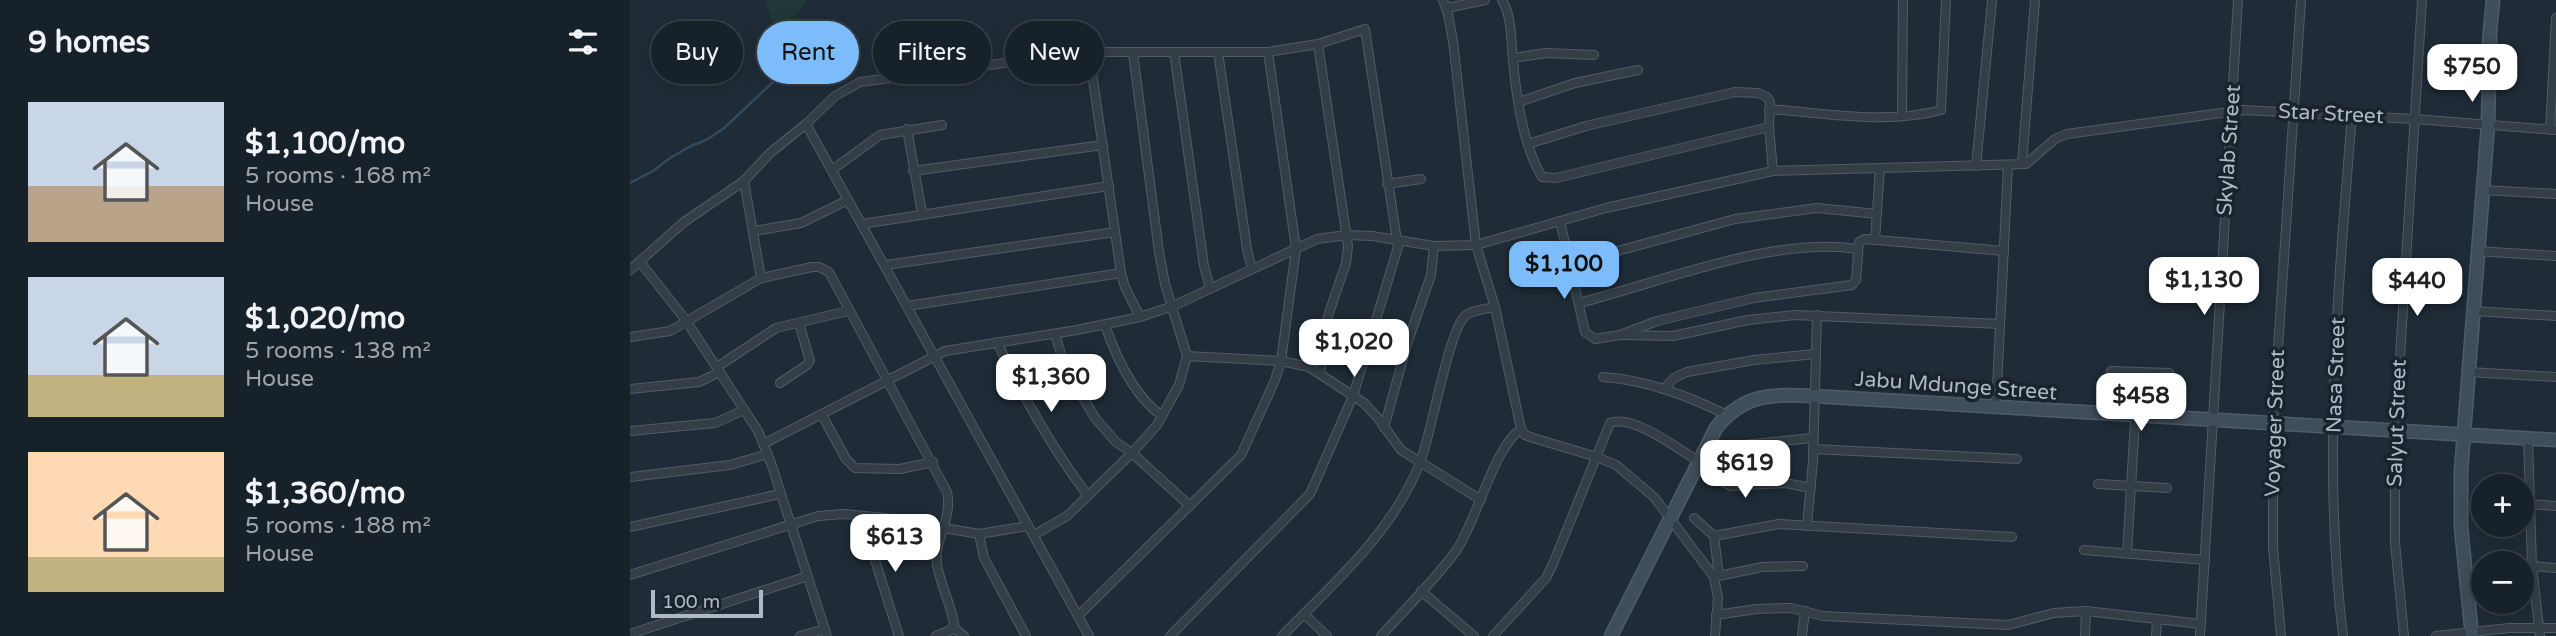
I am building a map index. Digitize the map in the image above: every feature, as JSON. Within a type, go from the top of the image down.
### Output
[{"type":"street","points":[[1485,0],[1445,4],[1453,41],[1476,245],[1495,307],[1521,429],[1525,435],[1532,438],[1616,465],[1654,497],[1717,576]]},
{"type":"street","points":[[1502,0],[1511,35],[1519,102],[1528,144],[1540,174],[1549,179],[1769,127]]},
{"type":"street","points":[[1902,116],[1903,0]]},
{"type":"street","points":[[1769,109],[1866,116],[1902,116],[1941,110],[1947,0]]},
{"type":"street","points":[[1976,166],[1992,0]]},
{"type":"street","points":[[763,444],[954,348],[1055,334],[1140,317],[1173,306],[1317,239],[1347,235],[1397,238],[1434,246],[1476,245],[1684,189],[1773,172],[2022,164],[2035,0]]},
{"type":"street","name":"Skylab Street","points":[[2200,636],[2238,0]]},
{"type":"street","name":"Voyager Street","points":[[2281,636],[2273,547],[2273,424],[2301,0]]},
{"type":"street","name":"Salyut Street","points":[[2404,636],[2395,542],[2395,431],[2422,0]]},
{"type":"street","points":[[2471,634],[2461,527],[2464,435],[2493,0]]},
{"type":"street","points":[[2553,130],[2556,18]]},
{"type":"street","points":[[1104,52],[1268,52],[1318,44],[1365,29],[1397,238],[1396,254],[1353,396],[1310,494],[1170,636]]},
{"type":"street","points":[[1318,44],[1347,235],[1346,263],[1328,316],[1320,373]]},
{"type":"street","points":[[1174,52],[1204,266],[1210,288]]},
{"type":"street","points":[[1218,52],[1252,269]]},
{"type":"street","points":[[1078,616],[1241,455],[1275,380],[1296,249],[1268,52]]},
{"type":"street","points":[[1034,535],[1067,516],[1132,453],[1162,416],[1179,385],[1187,356],[1165,284],[1159,253],[1133,53]]},
{"type":"street","points":[[1513,58],[1546,53],[1594,55]]},
{"type":"street","points":[[630,270],[684,222],[744,181],[835,96],[860,82],[1005,63]]},
{"type":"street","points":[[1519,102],[1574,83],[1638,70]]},
{"type":"street","points":[[1093,84],[1121,273],[1140,317]]},
{"type":"street","points":[[1528,144],[1586,126],[1735,92],[1752,92],[1764,95],[1769,100],[1773,172]]},
{"type":"street","name":"Star Street","points":[[2022,164],[2032,161],[2050,142],[2067,134],[2231,111],[2293,111],[2553,130]]},
{"type":"street","name":"Nasa Street","points":[[2343,636],[2334,525],[2333,428],[2352,115]]},
{"type":"street","points":[[806,124],[1089,636]]},
{"type":"street","points":[[832,170],[880,135],[942,125]]},
{"type":"street","points":[[2477,255],[2483,190],[2484,125]]},
{"type":"street","points":[[907,129],[922,213]]},
{"type":"street","points":[[914,171],[1103,145]]},
{"type":"street","points":[[1996,407],[2008,165]]},
{"type":"street","points":[[1875,240],[1880,168]]},
{"type":"street","points":[[1387,184],[1421,179]]},
{"type":"street","points":[[744,181],[761,278]]},
{"type":"street","points":[[862,223],[1109,186]]},
{"type":"street","points":[[2483,190],[2556,194]]},
{"type":"street","points":[[754,231],[801,223],[848,200]]},
{"type":"street","points":[[1570,264],[1735,219],[1817,208],[1877,214]]},
{"type":"street","points":[[1560,221],[1588,335],[1595,339],[1620,335],[1674,336],[1748,320],[1817,316],[2000,324]]},
{"type":"street","points":[[886,265],[1115,232]]},
{"type":"street","points":[[1620,335],[1657,321],[1734,303],[1852,285],[1856,280],[1857,249],[1860,241],[2004,251]]},
{"type":"street","points":[[1384,428],[1407,344],[1431,275],[1434,246]]},
{"type":"street","points":[[1579,303],[1747,258],[1824,246],[1857,249]]},
{"type":"street","points":[[2477,255],[2556,256]]},
{"type":"street","points":[[640,262],[687,322],[744,410],[768,454],[826,633],[800,636]]},
{"type":"street","points":[[630,337],[660,334],[687,322],[761,278],[812,267],[825,269],[833,278],[848,311],[944,484],[949,500],[937,564],[954,628],[964,636]]},
{"type":"street","points":[[907,306],[1121,273]]},
{"type":"street","points":[[1282,636],[1387,522],[1421,461],[1444,372],[1461,320],[1469,313],[1495,307]]},
{"type":"street","points":[[630,389],[699,382],[776,328],[848,311]]},
{"type":"street","points":[[2474,311],[2556,316]]},
{"type":"street","points":[[1807,526],[1813,449],[1817,316]]},
{"type":"street","points":[[779,383],[810,361],[799,323]]},
{"type":"street","points":[[1105,325],[1114,349],[1143,397],[1152,409],[1162,416]]},
{"type":"street","points":[[1055,334],[1065,367],[1095,418],[1116,442],[1132,453],[1190,506]]},
{"type":"street","points":[[997,342],[1029,407],[1088,496]]},
{"type":"street","points":[[1664,389],[1674,378],[1687,372],[1754,360],[1815,354]]},
{"type":"street","points":[[1187,356],[1280,360],[1297,363],[1320,373],[1364,403],[1401,450],[1481,500]]},
{"type":"street","points":[[2111,371],[2169,373]]},
{"type":"street","points":[[2127,553],[2138,372]]},
{"type":"street","points":[[2469,372],[2556,377]]},
{"type":"street","points":[[1603,377],[1636,380],[1727,415]]},
{"type":"street","name":"Jabu Mdunge Street","points":[[1611,636],[1716,428],[1727,415],[1747,402],[1765,396],[1813,396],[2556,440]]},
{"type":"street","points":[[630,431],[715,423],[744,410]]},
{"type":"street","points":[[822,415],[846,459],[855,468],[900,469],[933,462]]},
{"type":"street","points":[[1493,636],[1546,578],[1562,546],[1607,427],[1614,421],[1657,436],[1731,486],[1785,483],[1811,488]]},
{"type":"street","points":[[1381,636],[1456,551],[1508,440],[1521,429]]},
{"type":"street","points":[[1704,449],[1812,438]]},
{"type":"street","points":[[2528,438],[2529,474]]},
{"type":"street","points":[[1813,449],[2017,459]]},
{"type":"street","points":[[630,477],[730,465],[768,454]]},
{"type":"street","points":[[2098,484],[2167,488]]},
{"type":"street","points":[[630,527],[780,494]]},
{"type":"street","points":[[2534,504],[2556,506]]},
{"type":"street","points":[[630,575],[831,514],[865,516],[979,534],[1028,526]]},
{"type":"street","points":[[865,516],[868,538],[900,636]]},
{"type":"street","points":[[1694,518],[1714,536],[1718,593],[1715,636]]},
{"type":"street","points":[[1714,536],[1779,524],[2012,537]]},
{"type":"street","points":[[979,534],[984,558],[1026,636]]},
{"type":"street","points":[[2084,550],[2205,560]]},
{"type":"street","points":[[1717,576],[1762,566],[1803,566]]},
{"type":"street","points":[[2534,566],[2556,568]]},
{"type":"street","points":[[630,634],[808,576]]},
{"type":"street","points":[[2534,585],[2539,631]]},
{"type":"street","points":[[1422,591],[1474,636]]},
{"type":"street","points":[[1716,615],[1765,608],[1790,608],[1823,616],[2008,625],[2054,612],[2087,611],[2201,624]]},
{"type":"street","points":[[1802,636],[1805,611]]},
{"type":"street","points":[[2085,636],[2087,611]]},
{"type":"street","points":[[1304,614],[1326,636]]},
{"type":"street","points":[[2156,636],[2157,619]]},
{"type":"street","points":[[936,636],[954,628]]},
{"type":"street","points":[[2436,636],[2556,628]]},
{"type":"green space","points":[[765,0],[807,0],[791,21],[771,21]]},
{"type":"waterway","points":[[630,183],[723,129],[771,84]]}]
